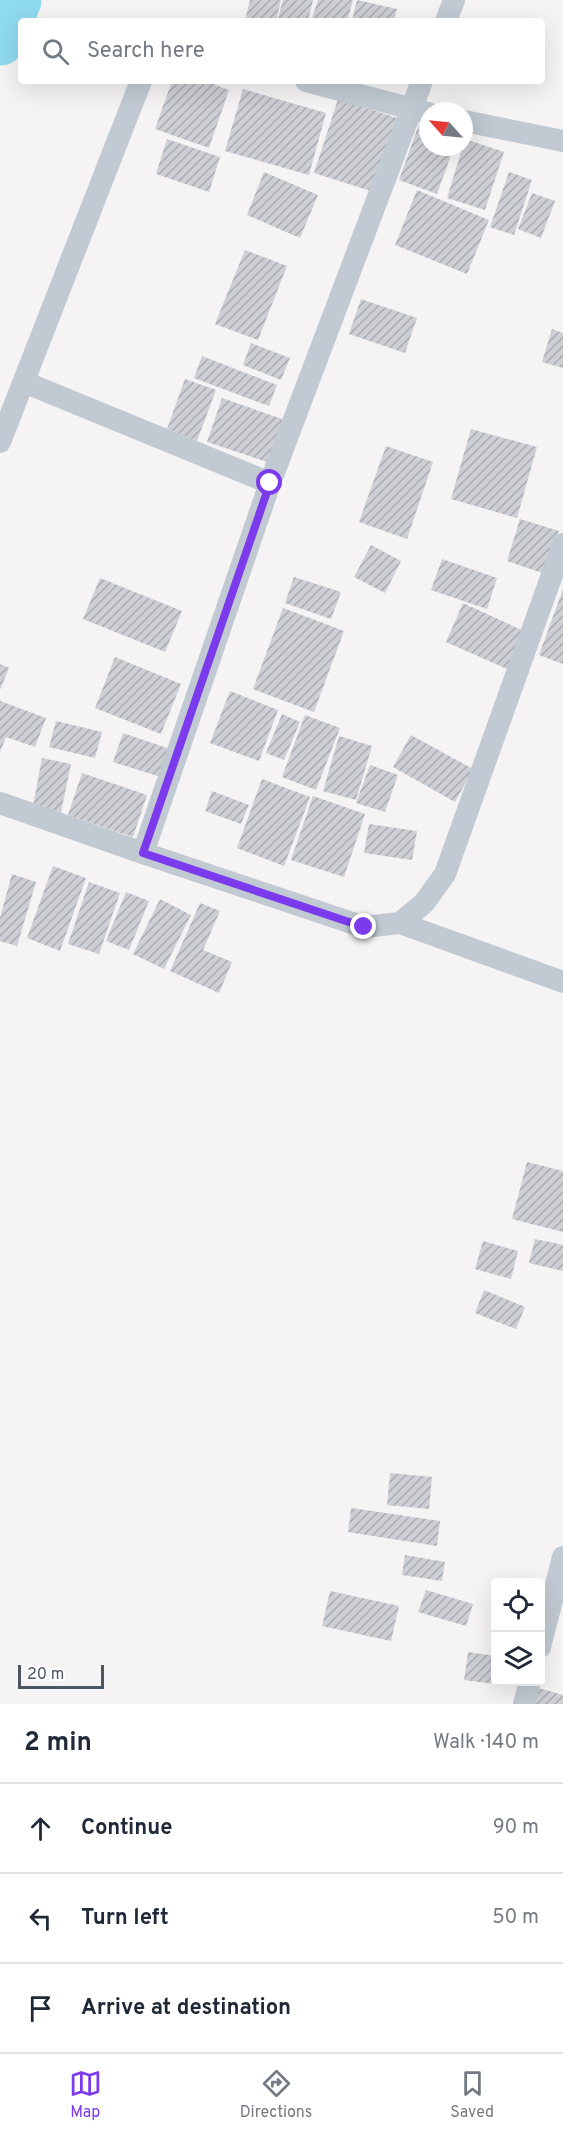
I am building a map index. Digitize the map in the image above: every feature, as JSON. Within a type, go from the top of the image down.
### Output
[{"type":"street","points":[[447,18],[454,0]]},
{"type":"street","points":[[0,442],[139,84]]},
{"type":"street","points":[[317,84],[419,112]]},
{"type":"street","points":[[421,102],[422,84]]},
{"type":"street","points":[[143,853],[270,483],[419,114]]},
{"type":"street","points":[[473,123],[563,141]]},
{"type":"street","points":[[24,382],[270,483]]},
{"type":"street","points":[[400,923],[424,903],[445,874],[563,544]]},
{"type":"street","points":[[0,803],[364,927],[400,923],[563,982]]},
{"type":"street","points":[[544,1632],[563,1557]]},
{"type":"street","points":[[524,1704],[529,1686]]},
{"type":"building","points":[[250,0],[281,0],[277,18],[246,18]]},
{"type":"building","points":[[283,0],[313,0],[309,18],[278,18]]},
{"type":"building","points":[[318,0],[353,0],[348,18],[312,18]]},
{"type":"building","points":[[357,0],[397,9],[395,18],[353,18]]},
{"type":"building","points":[[171,84],[213,84],[229,90],[209,148],[155,129]]},
{"type":"building","points":[[243,89],[326,113],[309,175],[225,151]]},
{"type":"building","points":[[338,99],[397,118],[374,192],[314,173]]},
{"type":"building","points":[[419,124],[419,156],[451,156],[437,194],[399,180]]},
{"type":"building","points":[[167,139],[220,157],[209,192],[156,174]]},
{"type":"building","points":[[473,142],[504,152],[485,210],[447,198],[460,156],[473,156]]},
{"type":"building","points":[[264,172],[318,195],[300,238],[247,215]]},
{"type":"building","points":[[509,172],[532,180],[514,235],[490,227]]},
{"type":"building","points":[[417,190],[489,220],[467,274],[395,245]]},
{"type":"building","points":[[532,193],[555,201],[541,238],[518,229]]},
{"type":"building","points":[[245,250],[287,266],[258,340],[215,324]]},
{"type":"building","points":[[361,299],[417,318],[405,353],[349,334]]},
{"type":"building","points":[[552,329],[563,333],[563,368],[542,362]]},
{"type":"building","points":[[251,343],[290,358],[281,380],[243,365]]},
{"type":"building","points":[[202,356],[277,385],[269,406],[194,378]]},
{"type":"building","points":[[185,379],[216,390],[197,441],[167,429]]},
{"type":"building","points":[[222,398],[285,420],[270,463],[207,442]]},
{"type":"building","points":[[471,429],[537,447],[517,518],[451,499]]},
{"type":"building","points":[[386,446],[433,462],[407,539],[359,522]]},
{"type":"building","points":[[520,519],[559,531],[545,574],[507,561]]},
{"type":"building","points":[[371,545],[401,561],[385,593],[354,577]]},
{"type":"building","points":[[442,559],[497,578],[487,609],[431,590]]},
{"type":"building","points":[[294,577],[341,592],[331,619],[285,603]]},
{"type":"building","points":[[100,578],[182,611],[165,652],[83,619]]},
{"type":"building","points":[[563,589],[563,664],[539,655]]},
{"type":"building","points":[[463,603],[524,631],[507,669],[446,642]]},
{"type":"building","points":[[283,608],[344,631],[314,712],[253,689]]},
{"type":"building","points":[[115,657],[181,684],[161,734],[95,708]]},
{"type":"building","points":[[0,664],[9,668],[0,690]]},
{"type":"building","points":[[230,691],[278,710],[259,761],[210,743]]},
{"type":"building","points":[[0,701],[46,718],[35,747],[6,737],[0,752]]},
{"type":"building","points":[[282,714],[300,722],[284,760],[266,753]]},
{"type":"building","points":[[305,715],[340,728],[316,790],[282,777]]},
{"type":"building","points":[[56,721],[102,732],[95,758],[49,747]]},
{"type":"building","points":[[123,733],[173,750],[164,778],[113,762]]},
{"type":"building","points":[[411,735],[473,769],[455,802],[393,767]]},
{"type":"building","points":[[339,736],[372,746],[356,800],[323,791]]},
{"type":"building","points":[[42,758],[71,764],[61,812],[33,806]]},
{"type":"building","points":[[370,765],[398,775],[385,812],[356,803]]},
{"type":"building","points":[[82,773],[147,795],[133,837],[68,815]]},
{"type":"building","points":[[262,779],[310,797],[284,866],[237,848]]},
{"type":"building","points":[[212,791],[249,805],[241,824],[205,811]]},
{"type":"building","points":[[313,796],[365,814],[344,877],[291,860]]},
{"type":"building","points":[[369,824],[417,831],[412,860],[364,853]]},
{"type":"building","points":[[53,866],[86,878],[60,951],[27,938]]},
{"type":"building","points":[[12,874],[36,882],[17,946],[0,941],[0,918]]},
{"type":"building","points":[[89,882],[120,893],[99,954],[68,944]]},
{"type":"building","points":[[126,892],[149,901],[129,950],[106,941]]},
{"type":"building","points":[[160,899],[191,915],[164,969],[133,954]]},
{"type":"building","points":[[200,903],[220,911],[203,950],[232,962],[219,993],[170,971]]},
{"type":"building","points":[[527,1162],[563,1171],[563,1232],[512,1219]]},
{"type":"building","points":[[535,1239],[563,1245],[563,1271],[529,1263]]},
{"type":"building","points":[[483,1241],[518,1251],[511,1279],[475,1269]]},
{"type":"building","points":[[484,1290],[525,1307],[516,1329],[475,1313]]},
{"type":"building","points":[[390,1473],[432,1477],[429,1509],[387,1505]]},
{"type":"building","points":[[351,1508],[440,1521],[437,1546],[348,1532]]},
{"type":"building","points":[[405,1555],[445,1562],[442,1581],[402,1575]]},
{"type":"building","points":[[426,1590],[473,1604],[466,1626],[418,1612]]},
{"type":"building","points":[[330,1591],[399,1606],[391,1641],[322,1626]]},
{"type":"building","points":[[468,1652],[491,1655],[491,1683],[464,1680]]},
{"type":"building","points":[[535,1687],[563,1695],[563,1704],[530,1704]]},
{"type":"waterway","points":[[0,40],[16,0]]},
{"type":"route","points":[[270,483],[143,853],[364,927]]}]
